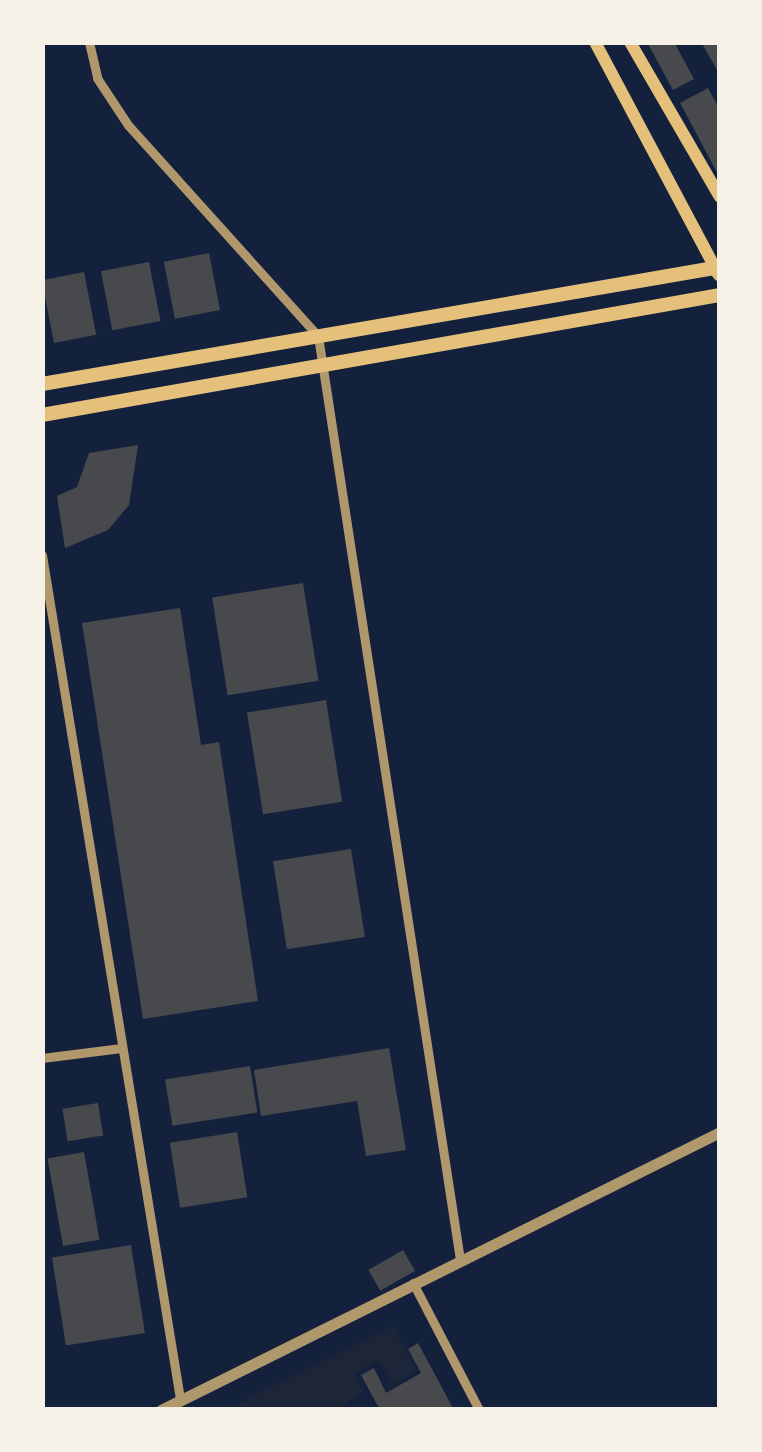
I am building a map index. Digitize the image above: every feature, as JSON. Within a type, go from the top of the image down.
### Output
[{"type":"main road","points":[[42,384],[718,270],[595,42]]},
{"type":"main road","points":[[630,42],[720,197]]},
{"type":"main road","points":[[42,415],[720,296]]},
{"type":"street","points":[[88,42],[97,78],[128,125],[318,336],[460,1260]]},
{"type":"street","points":[[42,555],[180,1399]]},
{"type":"street","points":[[42,1058],[121,1048]]},
{"type":"street","points":[[160,1410],[720,1132]]},
{"type":"street","points":[[413,1284],[479,1410]]},
{"type":"shaded area","points":[[393,1326],[416,1372],[392,1385],[378,1360],[355,1374],[363,1391],[338,1409],[226,1409]]},
{"type":"building","points":[[647,42],[674,42],[694,79],[673,90]]},
{"type":"building","points":[[701,42],[720,42],[720,75]]},
{"type":"building","points":[[708,88],[720,110],[720,178],[680,103]]},
{"type":"building","points":[[209,253],[220,310],[175,319],[164,262]]},
{"type":"building","points":[[149,262],[160,321],[112,330],[101,271]]},
{"type":"building","points":[[84,272],[96,335],[54,343],[42,280]]},
{"type":"building","points":[[138,445],[129,505],[108,530],[65,548],[57,496],[77,487],[89,453]]},
{"type":"building","points":[[303,583],[318,681],[228,695],[212,597]]},
{"type":"building","points":[[180,608],[201,745],[219,742],[258,1001],[143,1019],[82,623]]},
{"type":"building","points":[[326,700],[342,802],[263,814],[247,713]]},
{"type":"building","points":[[351,849],[365,937],[287,949],[273,861]]},
{"type":"building","points":[[389,1048],[406,1150],[366,1156],[357,1101],[261,1116],[254,1070]]},
{"type":"building","points":[[250,1066],[257,1112],[172,1126],[165,1079]]},
{"type":"building","points":[[98,1103],[103,1136],[68,1141],[62,1109]]},
{"type":"building","points":[[237,1132],[247,1197],[180,1208],[170,1143]]},
{"type":"building","points":[[84,1152],[99,1240],[63,1246],[48,1158]]},
{"type":"building","points":[[131,1245],[145,1333],[66,1345],[52,1258]]},
{"type":"building","points":[[403,1250],[415,1271],[380,1291],[368,1270]]},
{"type":"building","points":[[418,1343],[454,1410],[380,1410],[361,1375],[374,1368],[386,1393],[421,1373],[408,1349]]}]
